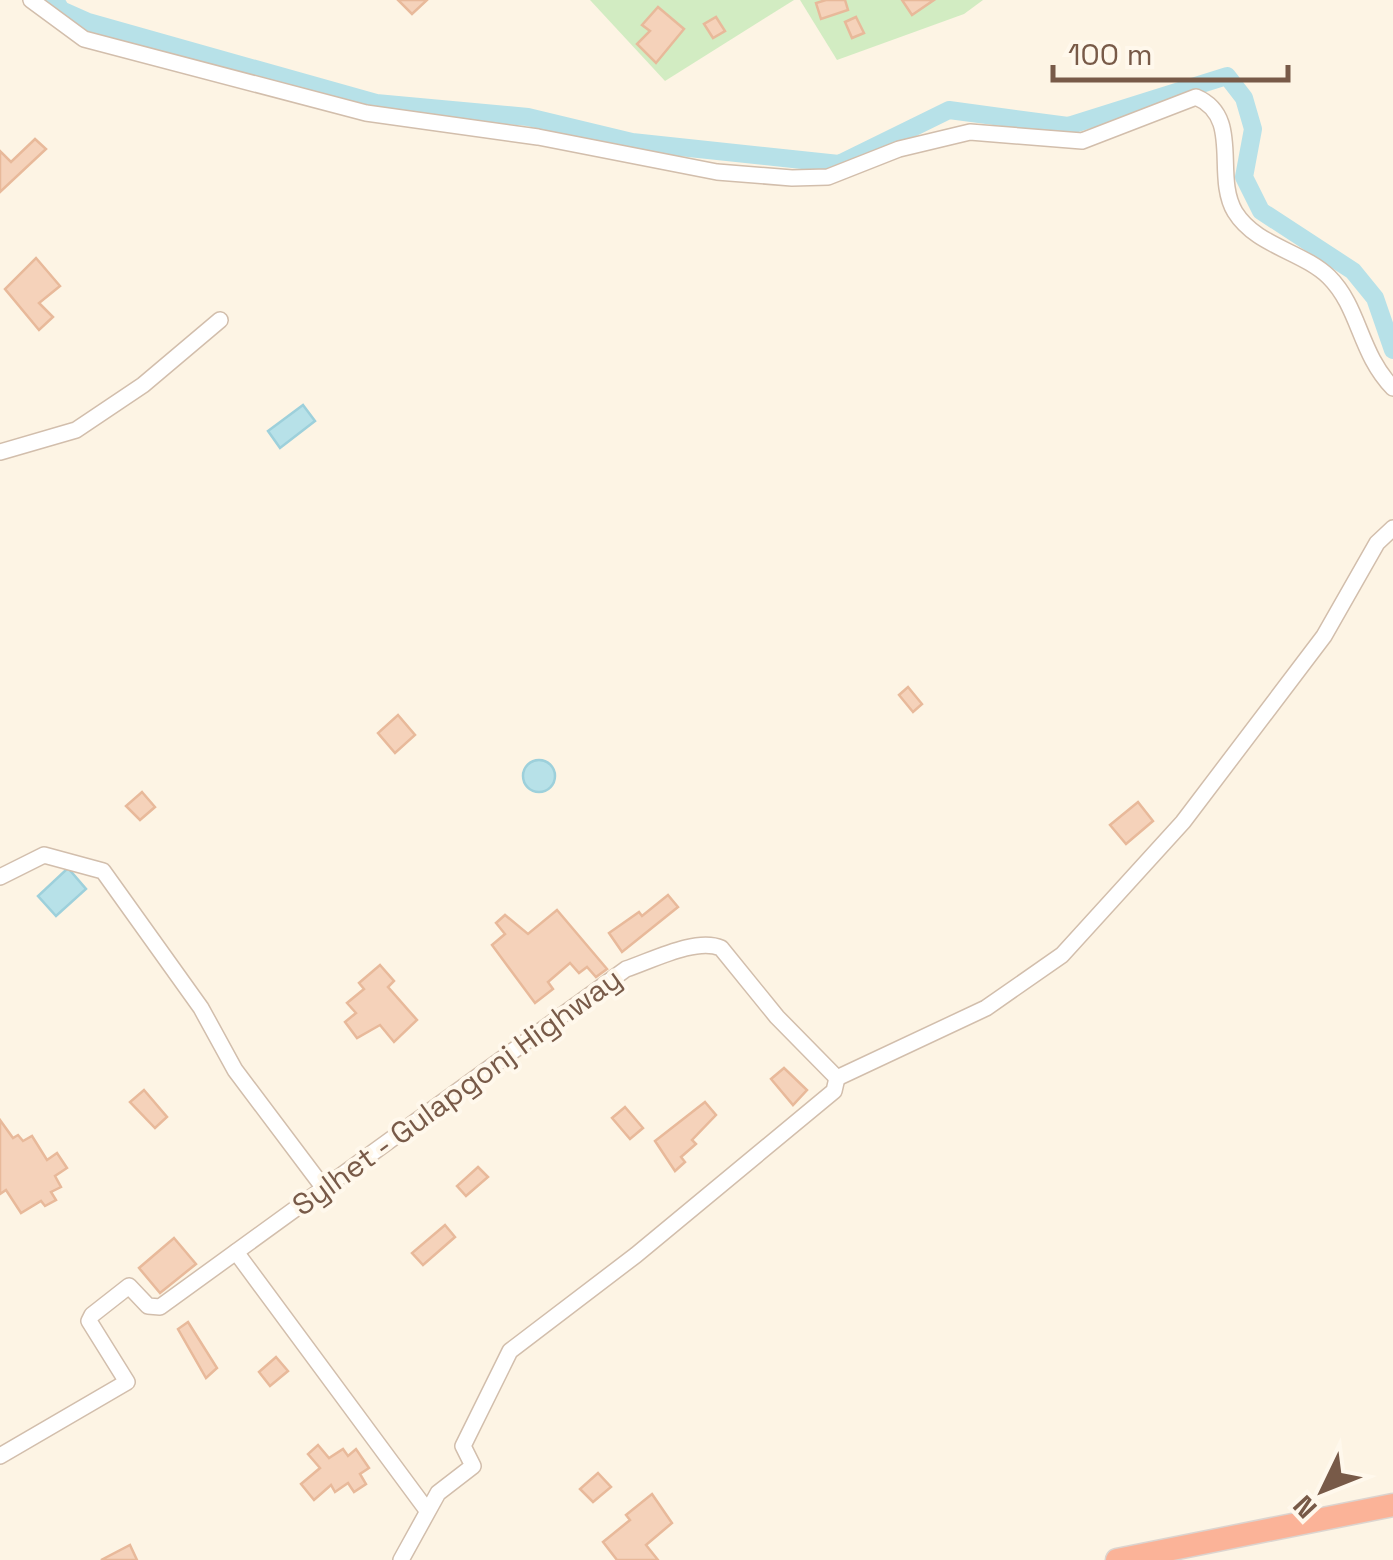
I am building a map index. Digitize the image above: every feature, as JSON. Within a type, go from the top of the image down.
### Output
[{"type":"highway","points":[[1117,1560],[1393,1506]]},
{"type":"street","points":[[32,0],[84,39],[366,113],[538,138],[717,172],[828,177],[900,149],[970,132],[1082,141],[1196,97],[1210,103],[1222,124],[1225,185],[1236,214],[1264,240],[1326,274],[1345,295],[1373,367],[1393,388]]},
{"type":"street","points":[[0,452],[76,430],[143,385],[220,320]]},
{"type":"street","points":[[401,1560],[438,1492],[472,1466],[463,1446],[510,1351],[636,1254],[834,1091],[837,1078],[986,1008],[1062,955],[1183,822],[1324,636],[1377,543],[1393,528]]},
{"type":"street","points":[[0,877],[44,855],[103,872],[200,1008],[235,1070],[323,1187]]},
{"type":"street","name":"Sylhet - Gulapgonj Highway","points":[[0,1456],[127,1382],[89,1321],[92,1315],[130,1286],[148,1306],[160,1307],[618,973],[714,944],[837,1078]]},
{"type":"street","points":[[236,1252],[344,1404],[426,1509]]},
{"type":"green space","points":[[590,0],[794,0],[665,81]]},
{"type":"green space","points":[[800,0],[983,0],[964,14],[837,60]]},
{"type":"water","points":[[303,405],[315,421],[280,448],[268,431]]},
{"type":"water","points":[[539,760],[550,765],[555,776],[550,787],[539,792],[528,787],[523,776],[528,765]]},
{"type":"water","points":[[68,868],[86,889],[56,916],[38,896]]},
{"type":"building","points":[[398,0],[427,0],[412,14]]},
{"type":"building","points":[[845,0],[848,10],[821,19],[816,3]]},
{"type":"building","points":[[902,0],[934,0],[912,15]]},
{"type":"building","points":[[658,7],[684,29],[656,63],[637,44],[650,31],[642,25]]},
{"type":"building","points":[[716,17],[725,31],[713,38],[704,24]]},
{"type":"building","points":[[856,17],[864,33],[852,38],[845,22]]},
{"type":"building","points":[[35,139],[46,149],[0,192],[0,151],[11,162]]},
{"type":"building","points":[[36,258],[60,286],[39,303],[53,317],[39,330],[5,289]]},
{"type":"building","points":[[908,687],[922,704],[913,712],[899,695]]},
{"type":"building","points":[[398,715],[415,735],[395,753],[378,733]]},
{"type":"building","points":[[142,792],[155,807],[140,820],[126,806]]},
{"type":"building","points":[[1138,802],[1153,821],[1126,844],[1110,825]]},
{"type":"building","points":[[668,895],[678,907],[622,952],[609,933],[639,912],[642,916]]},
{"type":"building","points":[[557,910],[607,969],[596,977],[587,967],[579,973],[570,963],[548,982],[553,989],[535,1003],[492,945],[505,934],[496,923],[505,915],[528,934]]},
{"type":"building","points":[[380,965],[394,981],[388,987],[417,1020],[394,1042],[380,1025],[357,1038],[345,1022],[356,1013],[347,1003],[364,989],[359,983]]},
{"type":"building","points":[[784,1068],[807,1090],[793,1105],[771,1079]]},
{"type":"building","points":[[144,1090],[167,1117],[155,1128],[130,1102]]},
{"type":"building","points":[[705,1102],[716,1115],[692,1140],[696,1144],[681,1157],[685,1162],[675,1171],[655,1141]]},
{"type":"building","points":[[625,1107],[643,1128],[630,1139],[612,1118]]},
{"type":"building","points":[[0,1120],[13,1138],[18,1135],[23,1141],[32,1136],[47,1160],[57,1153],[67,1168],[55,1176],[61,1187],[51,1192],[56,1200],[45,1206],[41,1201],[21,1213],[6,1190],[0,1194]]},
{"type":"building","points":[[478,1167],[488,1177],[466,1196],[457,1186]]},
{"type":"building","points":[[445,1225],[455,1237],[423,1265],[412,1253]]},
{"type":"building","points":[[174,1238],[196,1264],[160,1293],[139,1268]]},
{"type":"building","points":[[188,1322],[217,1368],[206,1378],[178,1329]]},
{"type":"building","points":[[276,1357],[288,1371],[270,1386],[259,1372]]},
{"type":"building","points":[[318,1445],[329,1458],[343,1449],[348,1456],[356,1449],[369,1468],[360,1474],[366,1484],[354,1492],[348,1483],[335,1492],[331,1485],[314,1500],[301,1484],[320,1468],[308,1454]]},
{"type":"building","points":[[598,1473],[611,1487],[593,1502],[580,1489]]},
{"type":"building","points":[[652,1494],[672,1523],[646,1545],[658,1560],[617,1560],[603,1542],[630,1520],[626,1515]]},
{"type":"building","points":[[130,1545],[137,1560],[101,1560]]},
{"type":"waterway","points":[[55,0],[61,10],[88,22],[376,103],[528,117],[632,142],[839,164],[949,110],[1068,126],[1227,76],[1244,98],[1253,129],[1244,177],[1261,211],[1353,271],[1375,298],[1393,350]]}]
